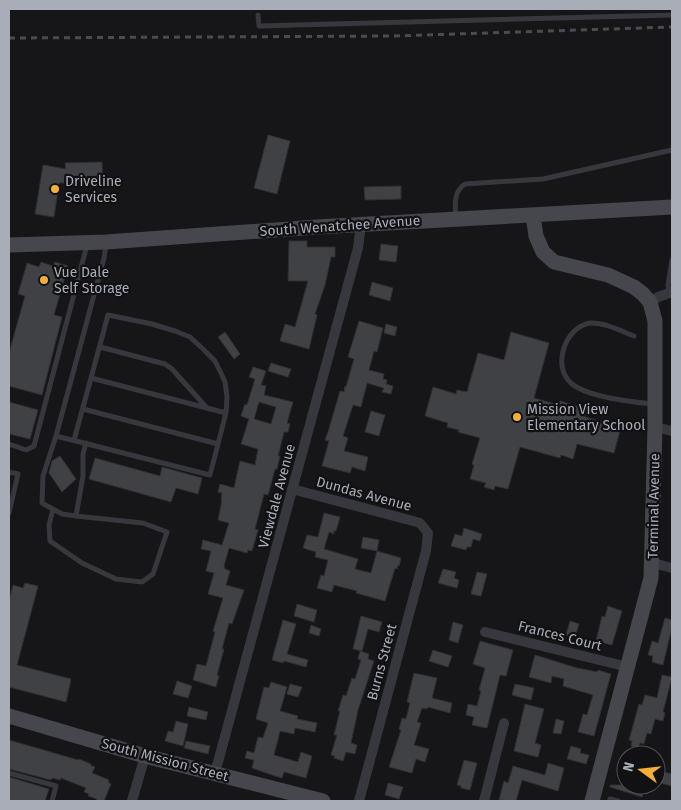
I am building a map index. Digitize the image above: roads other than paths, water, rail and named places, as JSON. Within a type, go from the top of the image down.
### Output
[{"type":"main road","name":"South Wenatchee Avenue","points":[[9,245],[106,242],[456,218],[533,216],[672,207]]},
{"type":"main road","points":[[533,216],[536,236],[543,252],[554,262],[621,280],[638,290],[650,302]]},
{"type":"main road","name":"Terminal Avenue","points":[[592,801],[628,668],[651,578],[653,563],[656,427],[655,321],[650,302]]},
{"type":"main road","name":"South Mission Street","points":[[9,716],[145,756],[323,801]]},
{"type":"street","name":"Viewdale Avenue","points":[[215,773],[358,248],[361,225]]},
{"type":"street","points":[[650,302],[671,293]]},
{"type":"street","points":[[656,427],[672,431]]},
{"type":"street","name":"Dundas Avenue","points":[[292,489],[420,523],[426,529]]},
{"type":"street","name":"Burns Street","points":[[359,801],[426,552],[429,539],[426,529]]},
{"type":"street","points":[[653,563],[672,568]]},
{"type":"street","name":"Frances Court","points":[[485,632],[628,668]]},
{"type":"street","points":[[484,801],[504,723]]},
{"type":"street","points":[[132,801],[145,756]]},
{"type":"lane","points":[[258,15],[259,26],[672,15]]},
{"type":"lane","points":[[456,218],[455,198],[460,187],[465,184],[542,179],[672,150]]},
{"type":"lane","points":[[9,444],[26,450],[34,446],[88,242]]},
{"type":"lane","points":[[53,509],[49,525],[50,541],[82,563],[116,579],[142,582],[154,574],[167,532],[142,523],[62,514],[53,509],[42,503],[43,476],[56,436],[104,258],[106,242]]},
{"type":"lane","points":[[671,293],[668,285],[672,260]]},
{"type":"lane","points":[[56,436],[210,475],[226,413],[227,397],[223,376],[214,362],[190,337],[152,324],[108,315],[74,440]]},
{"type":"lane","points":[[634,336],[602,324],[592,323],[584,325],[569,337],[564,347],[561,357],[563,368],[571,383],[582,390],[630,402],[655,405]]},
{"type":"lane","points":[[100,347],[165,364],[172,369],[206,408]]},
{"type":"lane","points":[[91,378],[226,413]]},
{"type":"lane","points":[[83,409],[218,444]]},
{"type":"lane","points":[[76,516],[83,476],[83,454],[86,443]]},
{"type":"lane","points":[[9,472],[18,474],[9,513]]},
{"type":"lane","points":[[9,773],[56,786],[52,801]]},
{"type":"lane","points":[[610,801],[610,799],[618,801]]},
{"type":"railway","points":[[9,38],[394,36],[672,27]]},
{"type":"place","name":"Driveline Services","points":[[55,189]]},
{"type":"place","name":"Vue Dale Self Storage","points":[[44,280]]},
{"type":"place","name":"Mission View Elementary School","points":[[517,417]]}]
